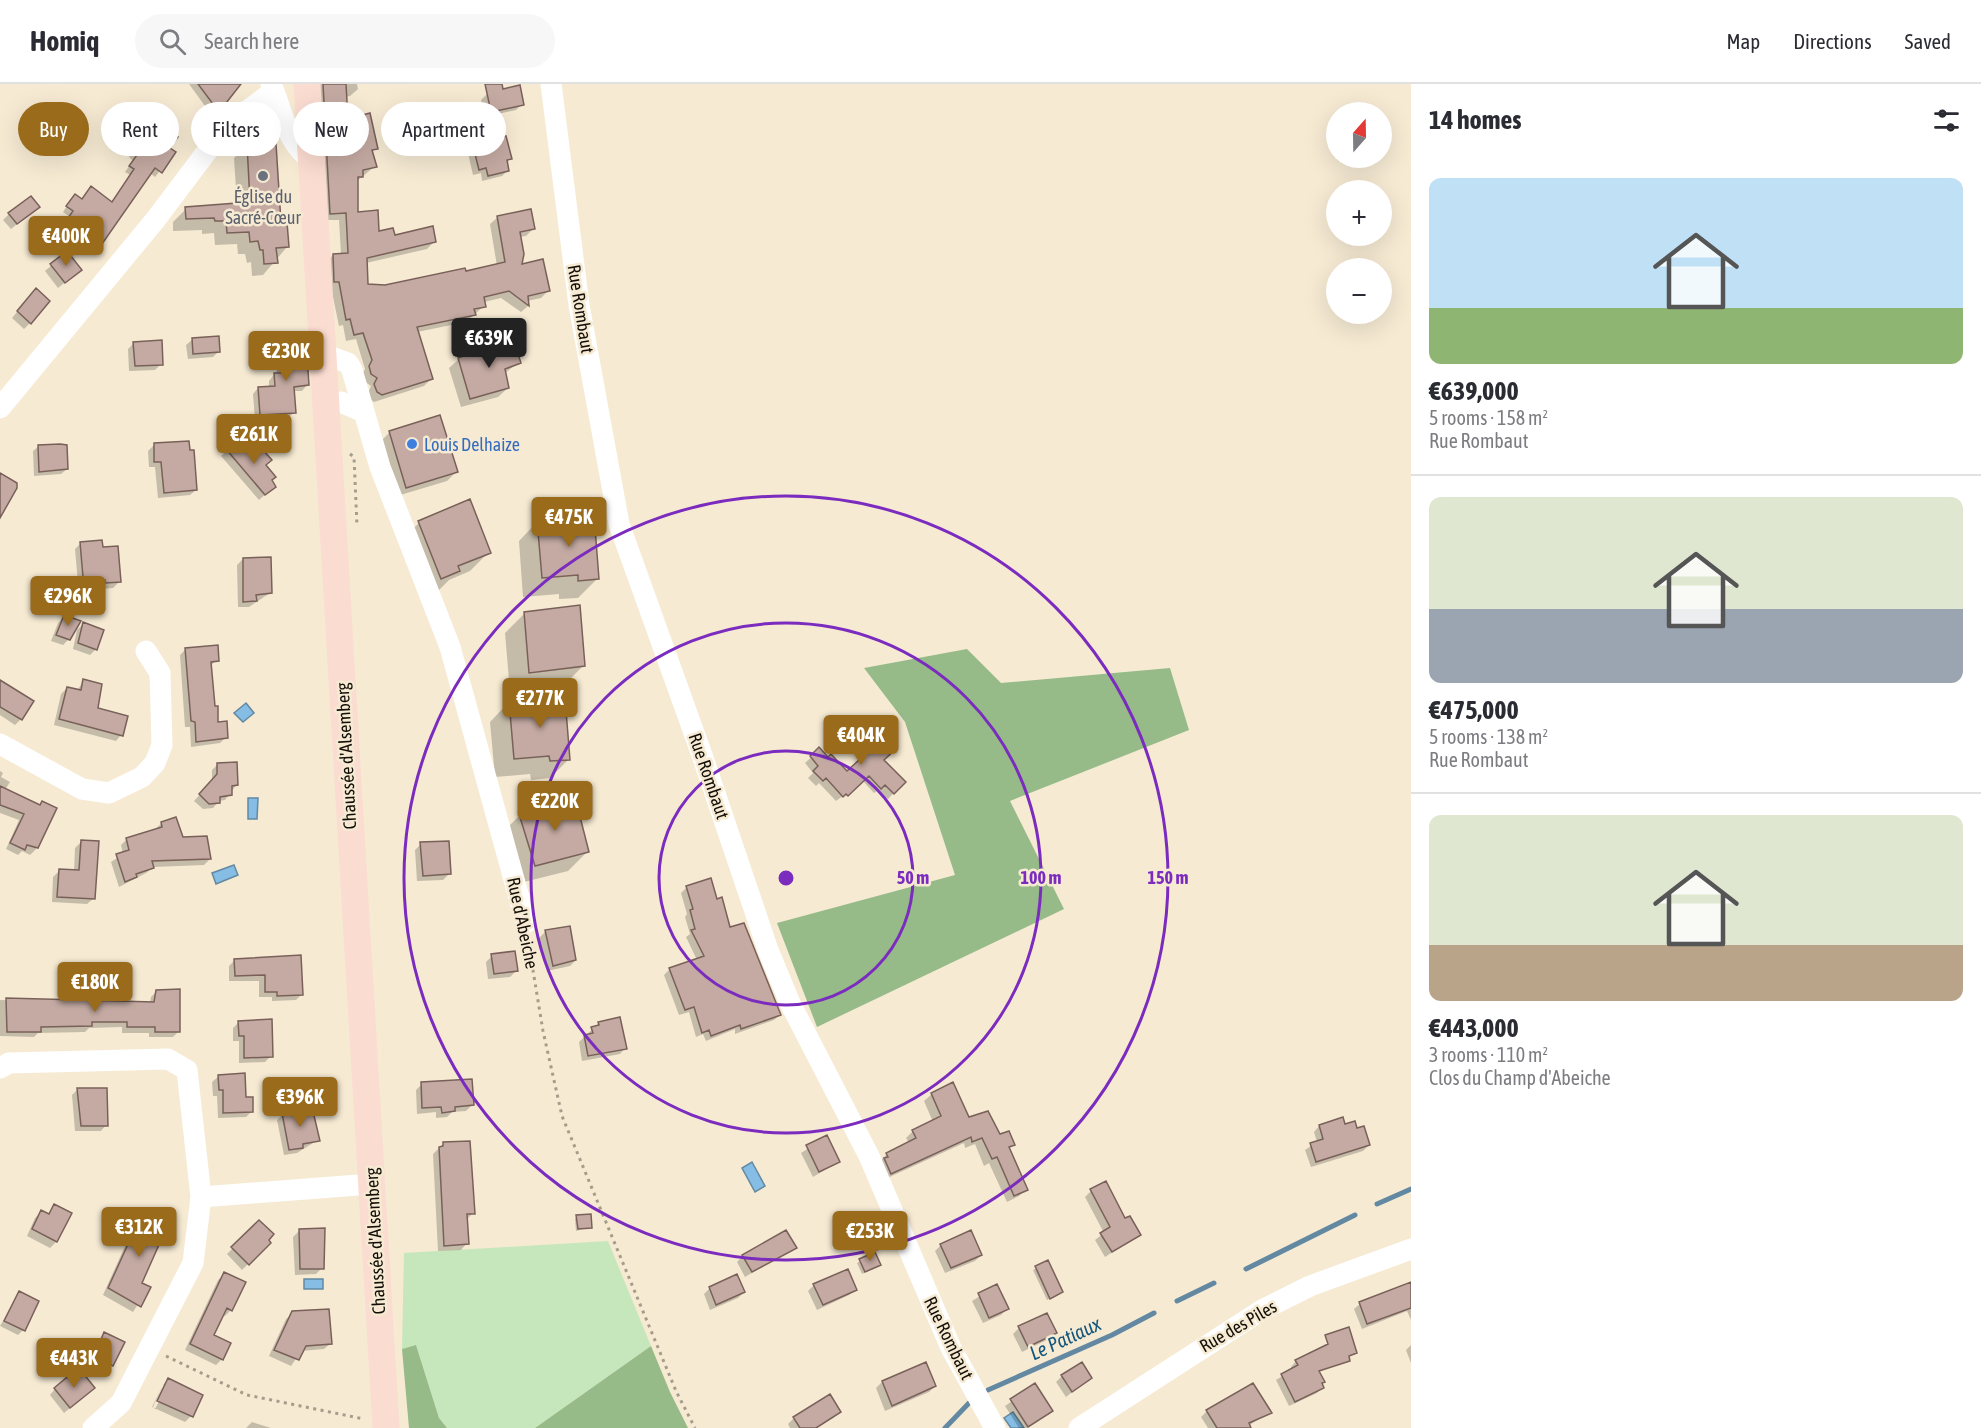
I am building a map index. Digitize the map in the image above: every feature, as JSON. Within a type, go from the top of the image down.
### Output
[{"type":"main road","name":"Chaussée d'Alsemberg","points":[[307,84],[324,405],[386,1426]]},
{"type":"street","name":"Rue Rombaut","points":[[551,84],[579,305],[619,524],[702,755],[768,950],[790,1003],[869,1156],[951,1348],[995,1428]]},
{"type":"street","points":[[0,408],[156,219],[226,126],[273,87],[291,139],[300,153],[312,160]]},
{"type":"street","name":"Rue d'Abeiche","points":[[321,353],[348,363],[352,370],[380,467],[450,647],[526,923]]},
{"type":"street","points":[[324,405],[341,402],[364,412]]},
{"type":"street","points":[[0,744],[82,789],[109,793],[142,777],[155,763],[162,745],[160,673],[146,651]]},
{"type":"street","points":[[0,1068],[9,1063],[168,1059],[187,1070],[201,1197],[193,1263],[121,1402],[93,1428]]},
{"type":"street","points":[[201,1197],[371,1184]]},
{"type":"street","name":"Rue des Piles","points":[[1088,1426],[1262,1310],[1310,1286],[1411,1249]]},
{"type":"path","name":"Rue d'Abeiche","points":[[526,923],[543,1031],[562,1116],[676,1391],[695,1428]]},
{"type":"path","points":[[149,1348],[247,1395],[386,1426]]},
{"type":"green space","points":[[967,649],[1001,683],[1170,668],[1189,730],[1010,801],[1064,909],[817,1027],[777,923],[955,875],[905,722],[864,668]]},
{"type":"green space","points":[[608,1241],[651,1346],[535,1428],[447,1428],[439,1418],[416,1345],[402,1349],[404,1253]]},
{"type":"green space","points":[[416,1345],[439,1418],[447,1428],[409,1428],[402,1349]]},
{"type":"green space","points":[[651,1346],[688,1428],[535,1428]]},
{"type":"water","points":[[246,703],[254,713],[243,722],[234,713]]},
{"type":"water","points":[[248,798],[258,798],[257,819],[248,819]]},
{"type":"water","points":[[234,865],[238,875],[216,884],[212,873]]},
{"type":"water","points":[[752,1162],[765,1186],[755,1192],[742,1168]]},
{"type":"water","points":[[304,1279],[323,1279],[323,1289],[304,1289]]},
{"type":"water","points":[[1013,1412],[1024,1428],[1011,1428],[1004,1418]]},
{"type":"building","points":[[198,84],[241,84],[227,102],[212,102]]},
{"type":"building","points":[[323,84],[346,84],[347,102],[324,102]]},
{"type":"building","points":[[485,84],[502,84],[503,89],[520,85],[524,105],[506,109],[506,102],[489,102]]},
{"type":"building","points":[[370,113],[378,149],[372,150],[377,167],[363,170],[363,177],[358,177],[358,212],[378,210],[379,231],[393,228],[395,235],[433,226],[436,242],[367,258],[368,284],[385,285],[505,262],[497,216],[531,209],[535,229],[520,232],[524,254],[522,264],[543,259],[550,291],[528,296],[529,306],[509,291],[484,297],[486,307],[474,309],[476,315],[417,327],[433,379],[382,395],[377,392],[374,384],[377,378],[371,374],[369,366],[372,360],[363,333],[354,335],[350,319],[346,320],[339,282],[334,282],[333,254],[348,253],[346,213],[330,214],[327,156],[369,156]]},
{"type":"building","points":[[506,136],[512,159],[507,160],[509,171],[488,176],[486,168],[479,170],[476,156],[506,156]]},
{"type":"building","points":[[136,156],[173,156],[162,173],[155,168],[102,244],[66,221],[73,211],[66,206],[75,194],[82,199],[91,186],[112,202],[134,169],[129,166]]},
{"type":"building","points":[[248,156],[277,156],[281,222],[287,222],[289,247],[276,248],[278,263],[264,264],[263,250],[260,250],[258,241],[250,242],[249,232],[227,233],[226,221],[215,221],[214,218],[186,219],[185,207],[250,202]]},
{"type":"building","points":[[31,196],[40,207],[17,224],[8,213]]},
{"type":"building","points":[[67,251],[82,270],[65,283],[50,264]]},
{"type":"building","points":[[36,288],[50,301],[31,324],[17,311]]},
{"type":"building","points":[[219,336],[220,352],[193,354],[192,338]]},
{"type":"building","points":[[513,339],[521,363],[505,369],[509,388],[470,399],[458,358]]},
{"type":"building","points":[[162,340],[163,365],[135,366],[133,342]]},
{"type":"building","points":[[306,342],[309,385],[294,387],[296,413],[260,415],[258,387],[275,386],[274,373],[281,373],[281,365],[285,366],[284,343]]},
{"type":"building","points":[[440,415],[458,472],[406,488],[389,431]]},
{"type":"building","points":[[238,439],[242,443],[246,440],[256,454],[262,449],[272,460],[266,465],[276,477],[272,480],[276,487],[265,495],[226,449]]},
{"type":"building","points":[[189,441],[190,450],[194,450],[197,490],[164,493],[161,462],[154,462],[154,443]]},
{"type":"building","points":[[38,445],[67,445],[68,469],[39,472]]},
{"type":"building","points":[[0,473],[17,483],[17,488],[0,518]]},
{"type":"building","points":[[470,499],[491,553],[458,566],[460,571],[441,579],[418,521]]},
{"type":"building","points":[[594,515],[599,579],[578,581],[578,575],[542,578],[537,520]]},
{"type":"building","points":[[102,540],[103,547],[118,546],[121,582],[105,583],[105,580],[96,580],[96,577],[83,577],[80,542]]},
{"type":"building","points":[[271,557],[272,593],[256,595],[257,601],[243,602],[243,558]]},
{"type":"building","points":[[580,605],[585,666],[529,673],[524,612]]},
{"type":"building","points":[[64,615],[81,621],[70,640],[56,635]]},
{"type":"building","points":[[83,622],[104,630],[97,650],[78,643]]},
{"type":"building","points":[[218,645],[219,661],[211,662],[215,706],[218,706],[218,722],[227,721],[228,738],[196,742],[195,722],[191,721],[185,648]]},
{"type":"building","points":[[83,679],[102,684],[98,708],[128,716],[123,736],[59,719],[67,687],[81,690]]},
{"type":"building","points":[[0,680],[34,701],[22,720],[0,707]]},
{"type":"building","points":[[565,698],[570,760],[550,761],[549,756],[514,759],[509,701]]},
{"type":"building","points":[[872,724],[896,749],[884,760],[906,782],[894,794],[885,785],[881,789],[869,776],[848,796],[846,794],[843,797],[826,778],[823,781],[813,771],[818,766],[810,756],[819,747],[828,757],[831,754],[847,771],[872,748],[860,735]]},
{"type":"building","points":[[237,762],[238,785],[232,786],[232,795],[220,797],[220,803],[209,804],[199,794],[217,774],[217,763]]},
{"type":"building","points":[[0,786],[40,805],[42,801],[57,808],[38,848],[27,845],[25,850],[10,843],[24,814],[0,805]]},
{"type":"building","points":[[575,797],[589,852],[535,866],[519,814]]},
{"type":"building","points":[[176,817],[183,837],[207,836],[211,859],[152,861],[154,868],[136,874],[137,877],[125,882],[116,854],[129,850],[126,838],[162,827],[161,822]]},
{"type":"building","points":[[81,840],[99,841],[95,899],[57,897],[59,869],[79,870]]},
{"type":"building","points":[[449,841],[451,874],[423,876],[420,842]]},
{"type":"building","points":[[711,878],[717,899],[722,897],[730,927],[744,923],[781,1015],[741,1029],[740,1025],[711,1036],[709,1030],[702,1033],[694,1007],[685,1010],[669,968],[704,956],[691,930],[695,929],[690,910],[693,909],[686,886]]},
{"type":"building","points":[[570,926],[576,960],[553,966],[545,930]]},
{"type":"building","points":[[515,951],[518,971],[494,974],[491,954]]},
{"type":"building","points":[[301,955],[303,995],[277,996],[277,992],[265,992],[265,975],[235,976],[234,959]]},
{"type":"building","points":[[180,989],[180,1032],[155,1032],[155,1027],[127,1027],[127,1022],[92,1022],[92,1026],[41,1027],[41,1032],[7,1032],[6,998],[154,1002],[156,990]]},
{"type":"building","points":[[620,1017],[627,1049],[588,1056],[584,1035],[593,1033],[591,1027],[599,1025],[598,1022]]},
{"type":"building","points":[[272,1019],[273,1057],[244,1058],[244,1036],[239,1036],[238,1021]]},
{"type":"building","points":[[245,1073],[246,1097],[253,1097],[253,1112],[223,1113],[223,1090],[219,1090],[218,1075]]},
{"type":"building","points":[[472,1079],[474,1105],[455,1107],[455,1111],[442,1113],[441,1107],[422,1108],[421,1082]]},
{"type":"building","points":[[953,1082],[969,1117],[988,1111],[1000,1134],[1009,1131],[1015,1145],[1009,1147],[1028,1190],[1014,1196],[997,1157],[992,1159],[982,1138],[972,1142],[971,1137],[891,1174],[884,1158],[888,1157],[886,1153],[916,1138],[912,1130],[941,1116],[931,1093]]},
{"type":"building","points":[[77,1088],[107,1088],[108,1126],[81,1126]]},
{"type":"building","points":[[312,1107],[320,1141],[303,1144],[303,1148],[289,1150],[282,1113]]},
{"type":"building","points":[[1343,1117],[1345,1124],[1355,1121],[1357,1128],[1364,1126],[1370,1145],[1316,1162],[1310,1143],[1323,1139],[1319,1125]]},
{"type":"building","points":[[827,1135],[840,1162],[819,1172],[806,1145]]},
{"type":"building","points":[[470,1141],[475,1214],[467,1214],[469,1244],[444,1246],[439,1147],[443,1146],[443,1142]]},
{"type":"building","points":[[1106,1181],[1125,1218],[1130,1216],[1141,1235],[1112,1252],[1100,1233],[1110,1227],[1090,1189]]},
{"type":"building","points":[[54,1204],[72,1213],[57,1242],[32,1229],[41,1210],[49,1214]]},
{"type":"building","points":[[144,1209],[170,1220],[142,1283],[151,1287],[141,1307],[108,1288]]},
{"type":"building","points":[[591,1214],[592,1228],[578,1229],[576,1215]]},
{"type":"building","points":[[259,1220],[274,1234],[269,1240],[271,1243],[249,1265],[231,1247]]},
{"type":"building","points":[[325,1228],[324,1269],[300,1269],[299,1229]]},
{"type":"building","points":[[786,1230],[797,1248],[752,1272],[742,1255]]},
{"type":"building","points":[[971,1230],[982,1255],[951,1268],[940,1244]]},
{"type":"building","points":[[875,1252],[881,1265],[865,1272],[859,1259]]},
{"type":"building","points":[[1048,1260],[1063,1292],[1050,1299],[1035,1266]]},
{"type":"building","points":[[848,1269],[857,1290],[823,1305],[813,1284]]},
{"type":"building","points":[[224,1272],[246,1282],[232,1311],[227,1308],[214,1335],[231,1343],[223,1360],[190,1344]]},
{"type":"building","points":[[737,1274],[745,1292],[716,1305],[709,1287]]},
{"type":"building","points":[[1411,1282],[1411,1308],[1367,1324],[1359,1302]]},
{"type":"building","points":[[997,1284],[1009,1309],[989,1318],[978,1293]]},
{"type":"building","points":[[19,1291],[39,1301],[25,1331],[4,1321]]},
{"type":"building","points":[[329,1309],[332,1344],[306,1346],[299,1360],[274,1350],[292,1311]]},
{"type":"building","points":[[1047,1313],[1057,1333],[1028,1347],[1018,1326]]},
{"type":"building","points":[[1349,1327],[1357,1353],[1349,1356],[1350,1361],[1319,1371],[1325,1382],[1322,1383],[1324,1388],[1295,1402],[1281,1374],[1298,1365],[1295,1360],[1328,1344],[1325,1335]]},
{"type":"building","points":[[104,1332],[125,1342],[113,1366],[94,1357]]},
{"type":"building","points":[[926,1362],[936,1386],[892,1406],[882,1381]]},
{"type":"building","points":[[1082,1362],[1092,1378],[1072,1392],[1061,1375]]},
{"type":"building","points":[[83,1373],[95,1388],[70,1408],[54,1388],[66,1378]]},
{"type":"building","points":[[168,1378],[203,1395],[193,1417],[157,1401]]},
{"type":"building","points":[[1035,1383],[1053,1411],[1028,1427],[1010,1399]]},
{"type":"building","points":[[1253,1383],[1272,1413],[1249,1423],[1251,1428],[1217,1428],[1206,1410]]},
{"type":"building","points":[[830,1394],[841,1412],[816,1428],[800,1428],[793,1417]]},
{"type":"waterway","name":"Le Patiaux","points":[[1377,1204],[1411,1189]]},
{"type":"waterway","name":"Le Patiaux","points":[[1246,1269],[1355,1215]]},
{"type":"waterway","name":"Le Patiaux","points":[[1177,1301],[1214,1283]]},
{"type":"waterway","name":"Le Patiaux","points":[[988,1390],[1112,1335],[1154,1313]]},
{"type":"waterway","name":"Le Patiaux","points":[[945,1428],[971,1401]]},
{"type":"place","name":"Église du Sacré-Cœur","points":[[263,176]]},
{"type":"place","name":"Louis Delhaize","points":[[412,444]]}]
